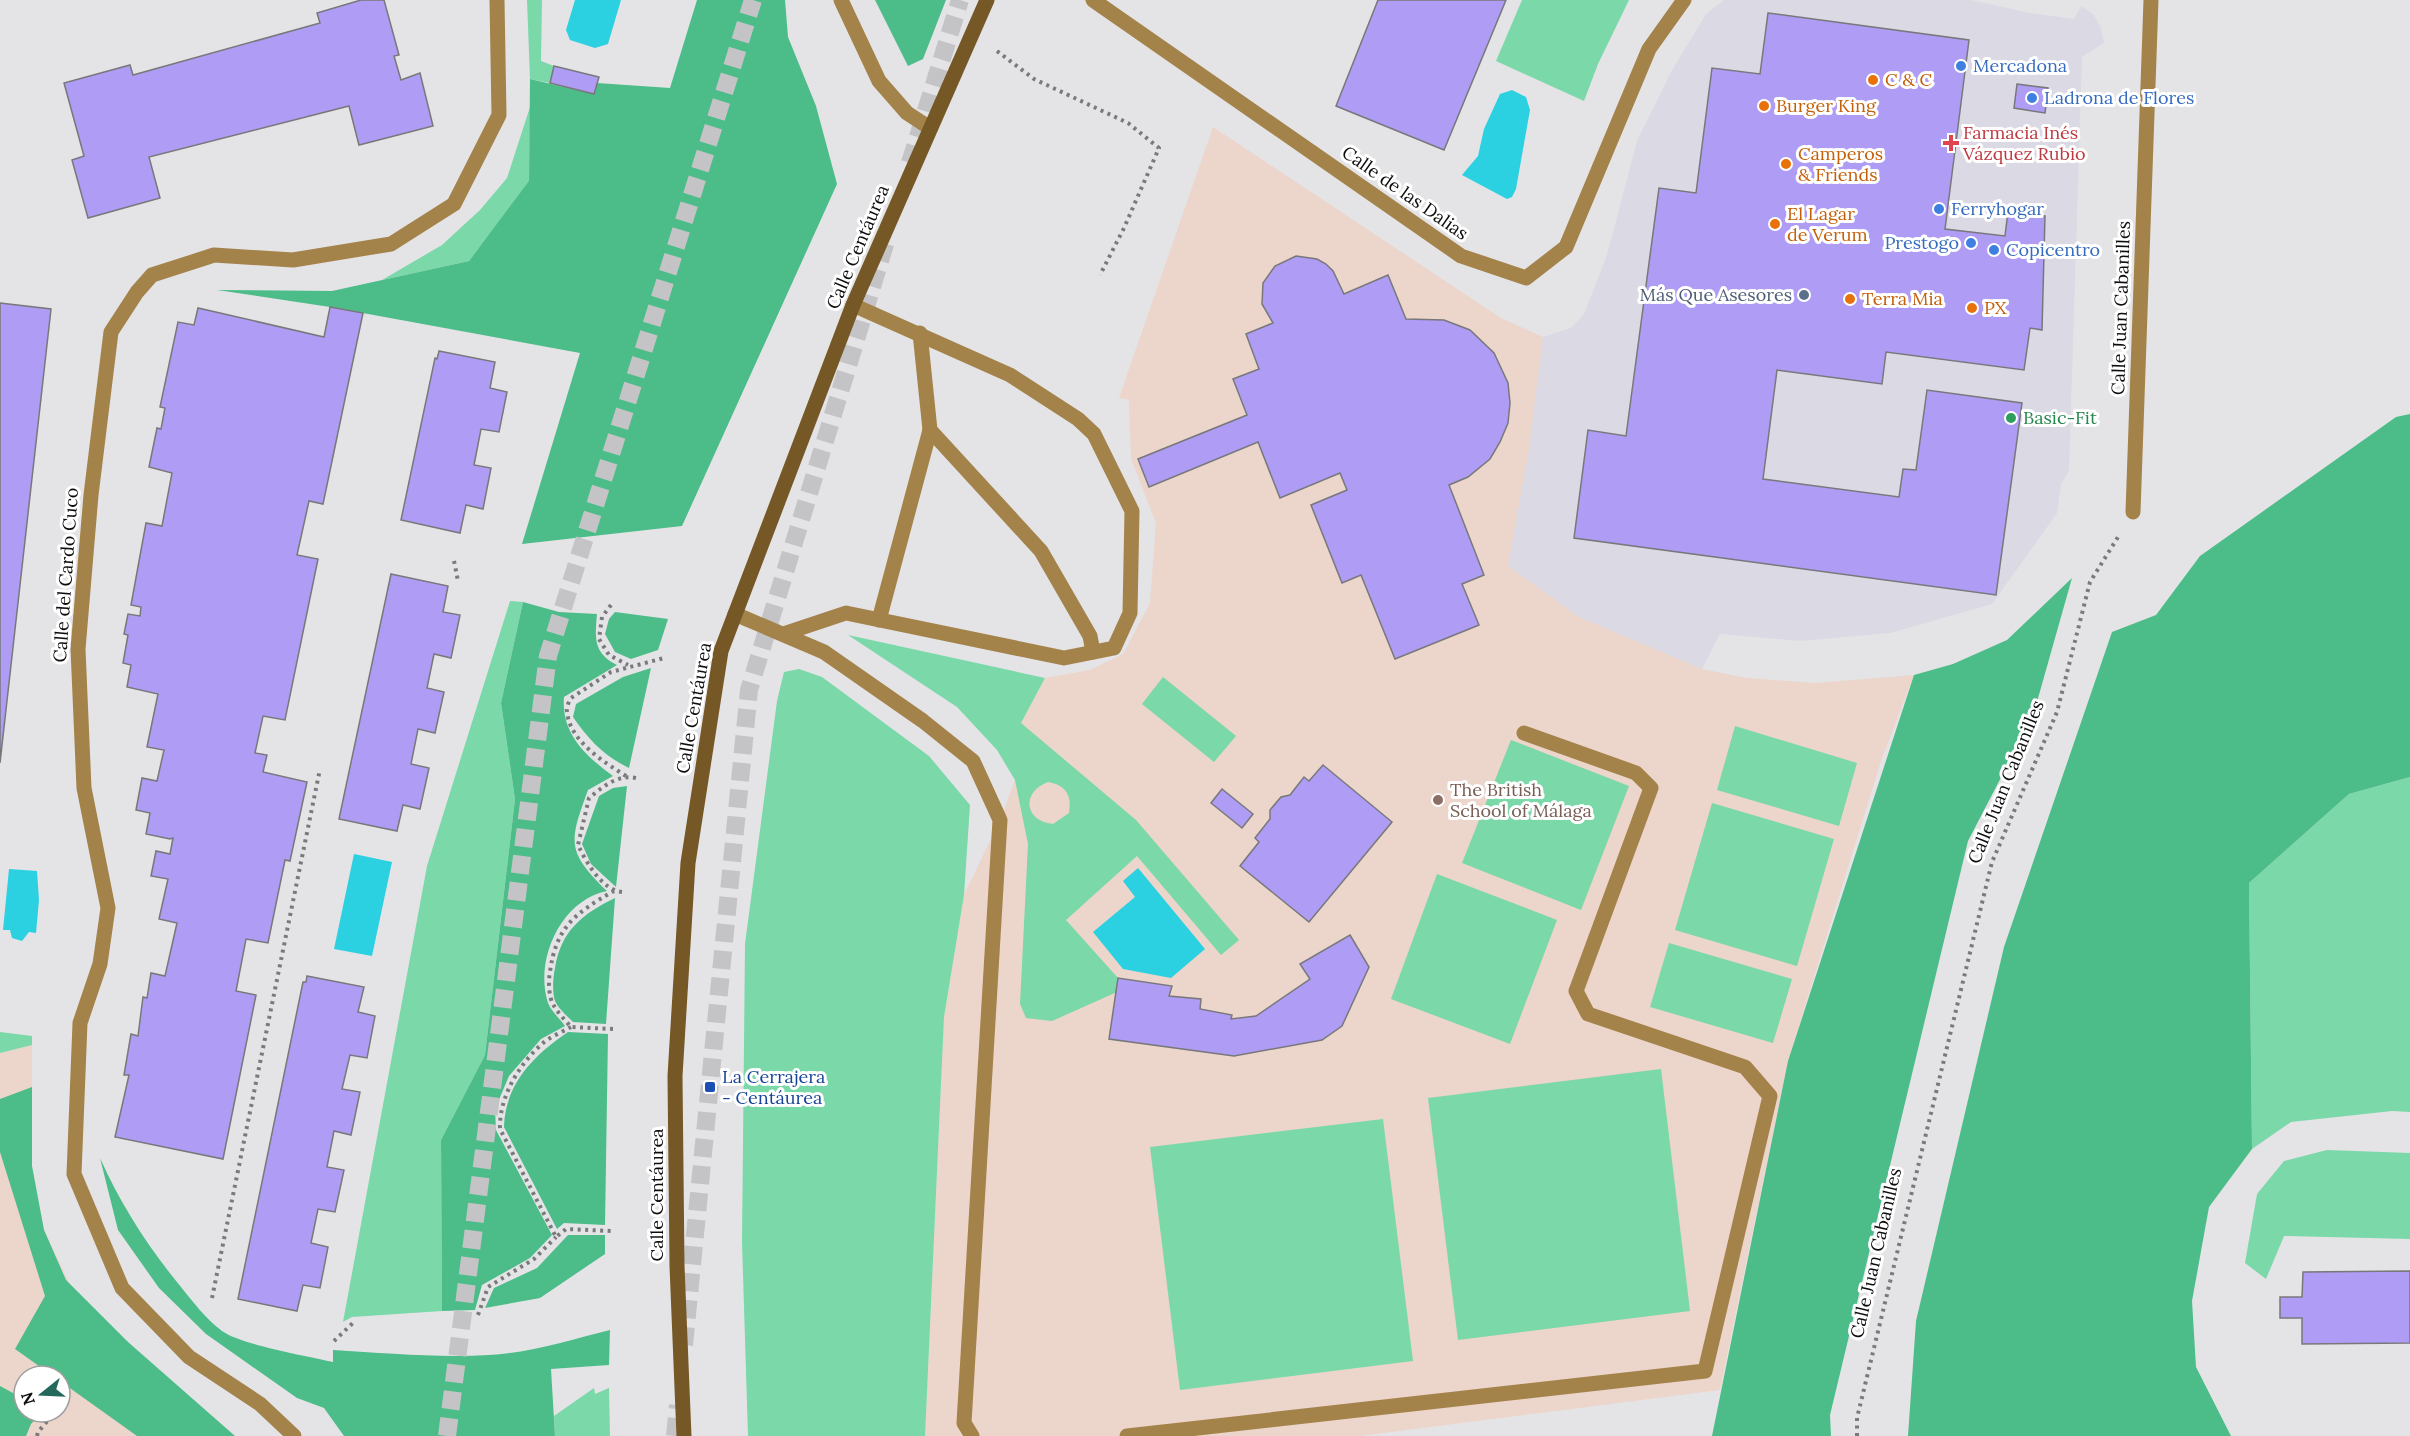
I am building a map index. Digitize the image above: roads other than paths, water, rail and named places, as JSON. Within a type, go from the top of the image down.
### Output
[{"type":"street","name":"Calle del Cardo Cuco","points":[[294,1436],[260,1404],[189,1357],[122,1288],[74,1174],[80,1023],[100,964],[108,908],[84,788],[78,649],[91,495],[111,332],[137,292],[152,275],[214,255],[293,260],[391,244],[454,204],[499,115],[497,0]]},
{"type":"street","points":[[842,0],[879,81],[907,113],[930,128]]},
{"type":"street","name":"Calle Centáurea","points":[[684,1436],[677,1266],[675,1076],[686,887],[721,651],[853,305],[987,0]]},
{"type":"street","name":"Calle de las Dalias","points":[[1093,0],[1461,256],[1526,278],[1566,247],[1649,49],[1684,0]]},
{"type":"street","name":"Calle Juan Cabanilles","points":[[2133,512],[2151,0]]},
{"type":"street","points":[[783,634],[846,613],[1064,658],[1114,648],[1130,613],[1132,511],[1094,434],[1078,419],[1010,375],[853,305]]},
{"type":"street","points":[[879,620],[930,429],[920,333]]},
{"type":"street","points":[[930,429],[1041,551],[1090,636],[1093,652]]},
{"type":"street","points":[[735,614],[824,652],[923,721],[973,761],[1000,820],[963,1423],[972,1436]]},
{"type":"street","points":[[1127,1436],[1705,1371],[1770,1096],[1745,1067],[1588,1014],[1576,991],[1651,788],[1636,773],[1524,734]]},
{"type":"water","points":[[575,0],[621,0],[608,44],[595,48],[570,40],[566,30]]},
{"type":"water","points":[[1512,90],[1526,97],[1530,110],[1516,189],[1512,197],[1507,199],[1462,175],[1478,156],[1484,129],[1500,94]]},
{"type":"water","points":[[354,854],[392,862],[372,956],[334,949]]},
{"type":"water","points":[[1138,868],[1205,949],[1171,978],[1123,969],[1093,932],[1135,897],[1123,881]]},
{"type":"water","points":[[9,869],[37,871],[39,900],[36,933],[29,932],[22,941],[12,938],[10,930],[3,930]]},
{"type":"tunnel","points":[[447,1436],[548,656],[753,0]]},
{"type":"tunnel","points":[[910,163],[960,0]]},
{"type":"tunnel","points":[[684,1345],[749,690],[886,241]]},
{"type":"tunnel","points":[[675,1436],[678,1405]]},
{"type":"place","name":"Mercadona","points":[[1961,66]]},
{"type":"place","name":"C & C","points":[[1873,80]]},
{"type":"place","name":"Ladrona de Flores","points":[[2032,98]]},
{"type":"place","name":"Burger King","points":[[1764,106]]},
{"type":"place","name":"Farmacia Inés Vázquez Rubio","points":[[1951,143]]},
{"type":"place","name":"Camperos & Friends","points":[[1786,164]]},
{"type":"place","name":"Ferryhogar","points":[[1939,209]]},
{"type":"place","name":"El Lagar de Verum","points":[[1775,224]]},
{"type":"place","name":"Prestogo","points":[[1971,243]]},
{"type":"place","name":"Copicentro","points":[[1994,250]]},
{"type":"place","name":"Más Que Asesores","points":[[1804,295]]},
{"type":"place","name":"Terra Mia","points":[[1850,299]]},
{"type":"place","name":"PX","points":[[1972,308]]},
{"type":"place","name":"Basic-Fit","points":[[2011,418]]},
{"type":"place","name":"The British School of Málaga","points":[[1438,800]]},
{"type":"place","name":"La Cerrajera - Centáurea","points":[[710,1087]]}]
